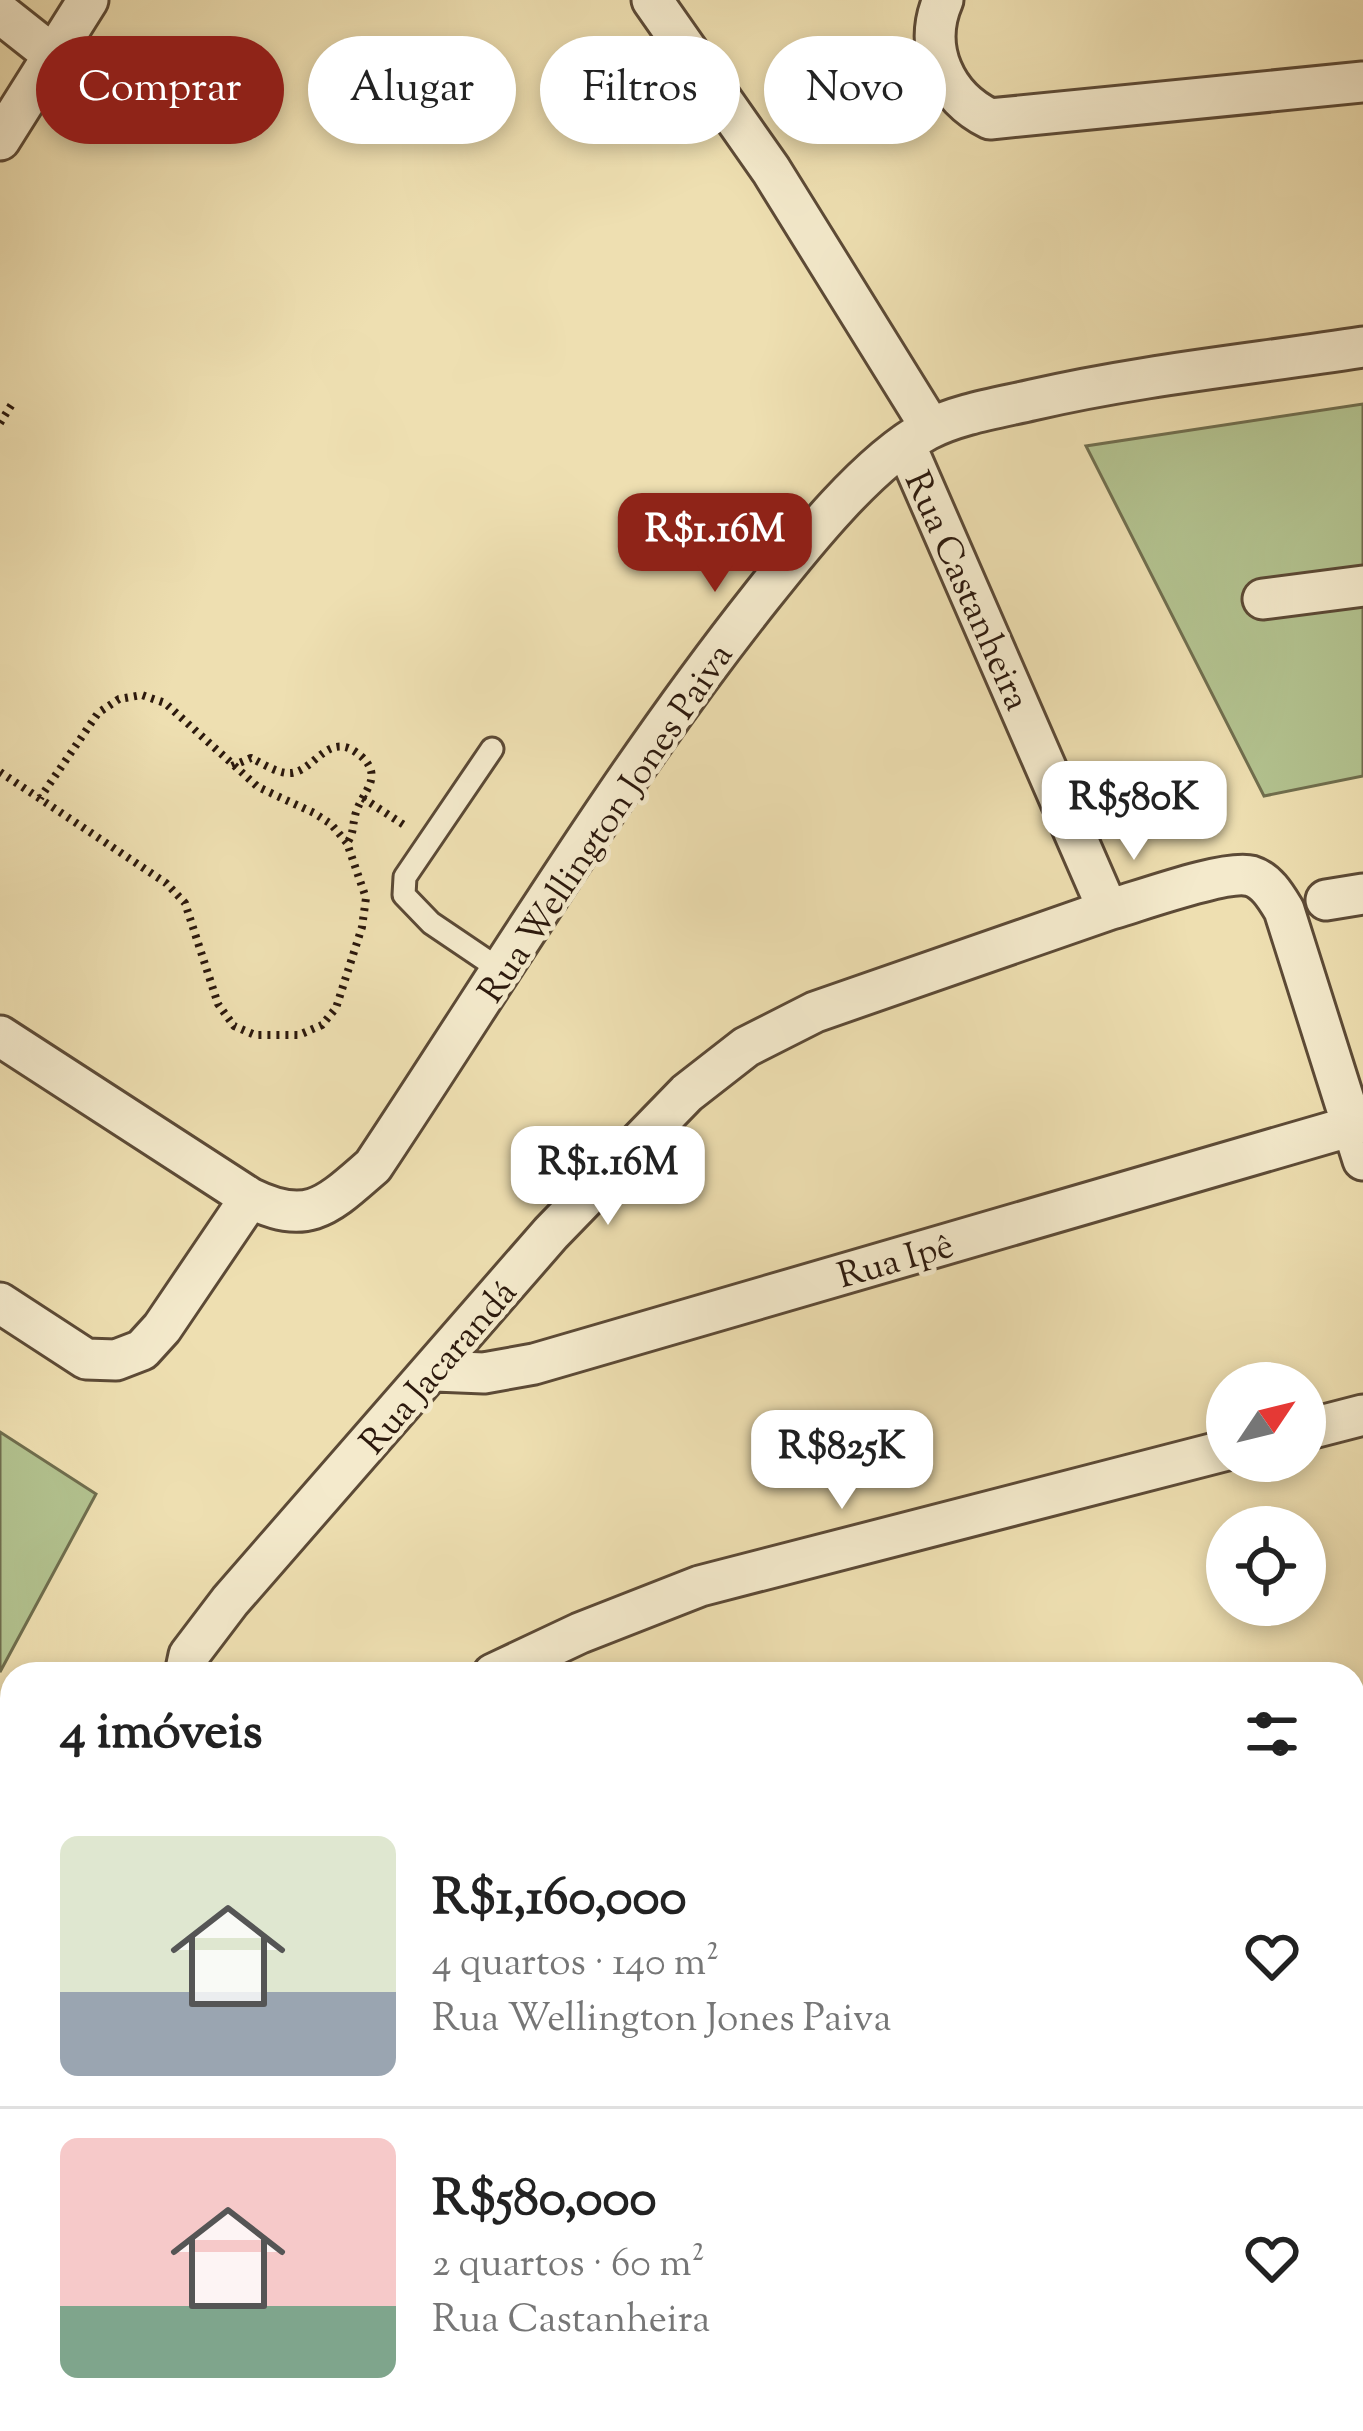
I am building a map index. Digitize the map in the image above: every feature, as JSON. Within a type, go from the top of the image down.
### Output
[{"type":"street","points":[[65,36],[88,0]]},
{"type":"street","name":"Rua Castanheira","points":[[652,0],[771,170],[918,436],[1108,910]]},
{"type":"street","points":[[944,0],[935,28],[942,71],[965,107],[990,118],[1363,82]]},
{"type":"street","points":[[0,13],[36,42]]},
{"type":"street","points":[[0,140],[36,82]]},
{"type":"street","name":"Rua Wellington Jones Paiva","points":[[264,1205],[306,1213],[339,1196],[373,1166],[695,680],[795,554],[918,436],[986,410],[1069,391],[1363,347]]},
{"type":"street","points":[[1263,599],[1363,586]]},
{"type":"street","points":[[1108,910],[1227,876],[1251,876],[1271,889],[1284,910],[1358,1143]]},
{"type":"street","name":"Rua Jacarandá","points":[[187,1662],[230,1601],[551,1233],[686,1094],[746,1047],[815,1012],[1108,910]]},
{"type":"street","points":[[0,1036],[264,1205],[142,1350],[116,1360],[86,1359],[0,1304]]},
{"type":"street","name":"Rua Ipê","points":[[435,1371],[484,1373],[534,1364],[1358,1143]]},
{"type":"street","points":[[1326,1425],[1363,1415]]},
{"type":"street","points":[[518,1662],[700,1586],[1206,1455]]},
{"type":"lane","points":[[492,749],[405,877],[404,895],[414,910],[502,971]]},
{"type":"path","points":[[0,423],[12,404]]},
{"type":"path","points":[[0,772],[166,883],[185,902],[218,1004],[234,1026],[255,1035],[298,1035],[322,1025],[336,1008],[362,927],[366,898],[347,843],[332,824],[258,787],[165,703],[142,695],[119,699],[98,712],[40,798]]},
{"type":"path","points":[[232,766],[251,758],[283,773],[296,772],[333,747],[346,747],[371,768],[374,780],[347,843]]},
{"type":"path","points":[[363,798],[429,842]]},
{"type":"green space","points":[[1363,404],[1363,776],[1264,796],[1086,446]]},
{"type":"green space","points":[[0,1432],[96,1494],[5,1662],[0,1662]]}]
